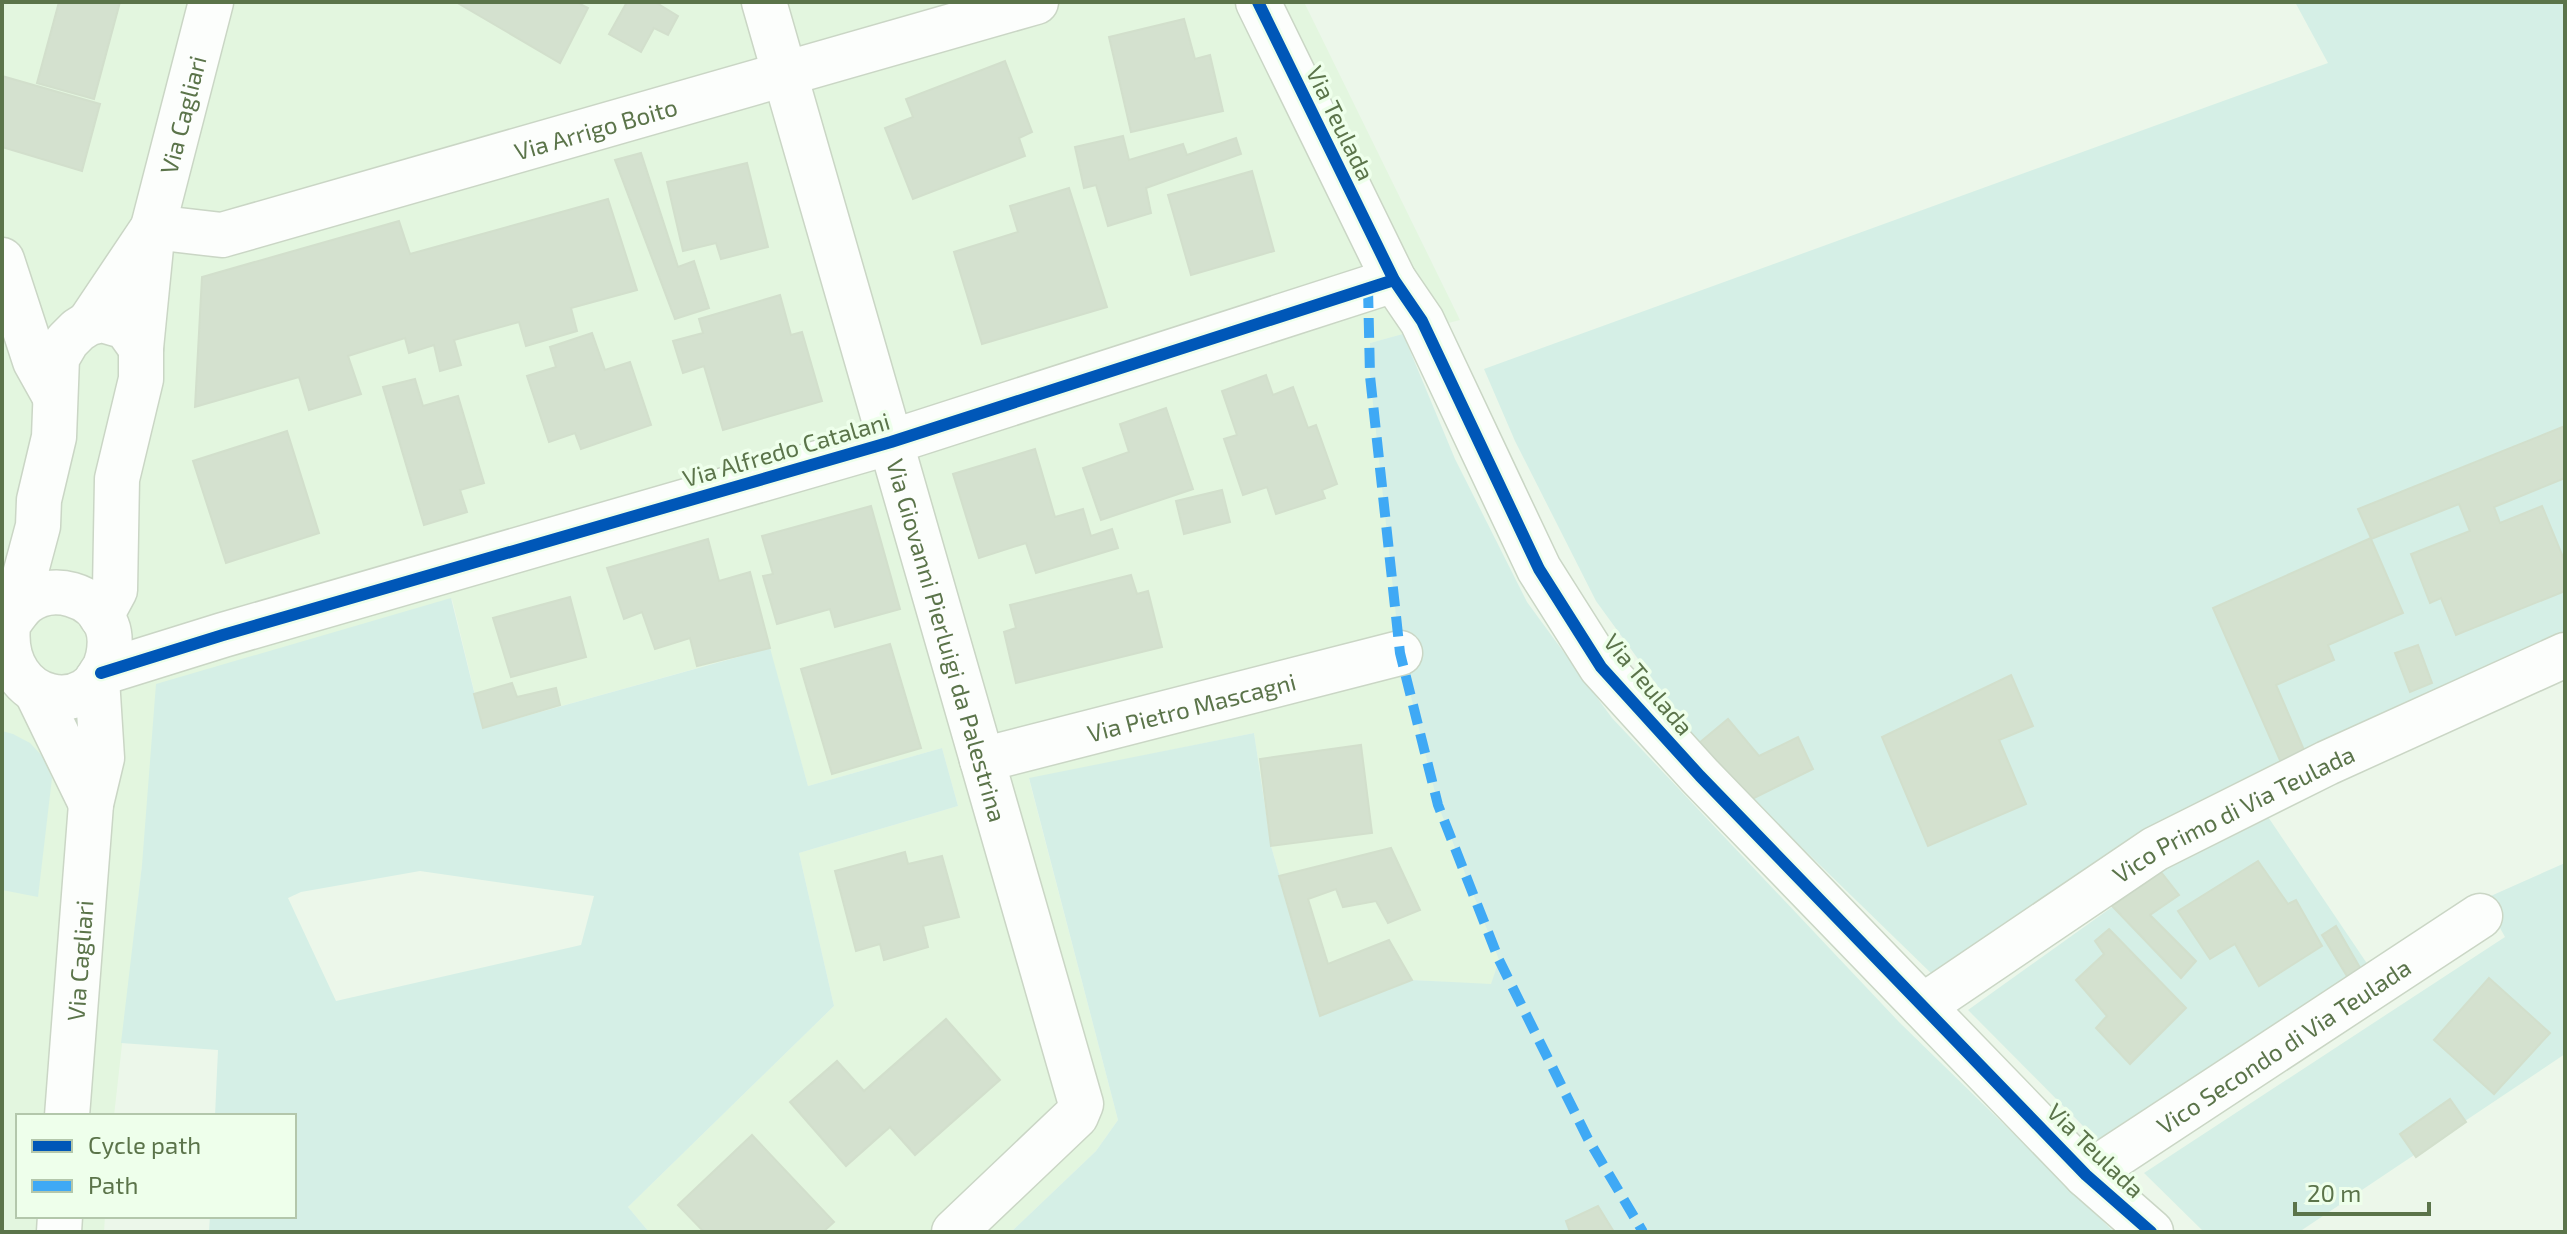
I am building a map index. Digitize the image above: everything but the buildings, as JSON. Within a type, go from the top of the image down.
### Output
[{"type":"street","name":"Via Cagliari","points":[[104,622],[115,590],[117,479],[141,379],[141,348],[153,227],[211,2]]},
{"type":"street","name":"Via Giovanni Pierluigi da Palestrina","points":[[764,2],[1081,1104],[1076,1116],[954,1232]]},
{"type":"street","name":"Via Arrigo Boito","points":[[153,227],[222,235],[1036,2]]},
{"type":"street","name":"Via Teulada","points":[[1258,2],[1394,280],[1422,321],[1539,569],[1601,667],[1700,776],[2086,1175],[2151,1232]]},
{"type":"street","name":"Via Cagliari","points":[[8,623],[38,526],[39,500],[54,437],[57,358],[67,341],[89,323],[153,227]]},
{"type":"street","points":[[2,260],[35,361],[54,395]]},
{"type":"street","name":"Via Alfredo Catalani","points":[[99,676],[186,646],[891,442],[1394,280]]},
{"type":"street","points":[[89,323],[102,320],[126,327],[141,348]]},
{"type":"street","points":[[2,561],[39,500]]},
{"type":"street","points":[[22,694],[67,697],[84,691],[99,676],[110,648],[104,622],[90,604],[75,595],[59,592],[35,597],[8,623],[4,640],[6,656],[22,694],[91,804]]},
{"type":"street","points":[[104,622],[186,646]]},
{"type":"street","name":"Via Pietro Mascagni","points":[[982,760],[1400,653]]},
{"type":"street","name":"Vico Primo di Via Teulada","points":[[1923,1006],[2155,849],[2327,763],[2565,655]]},
{"type":"street","name":"Via Cagliari","points":[[67,1114],[91,804],[102,758],[99,676]]},
{"type":"street","name":"Vico Secondo di Via Teulada","points":[[2086,1175],[2480,916]]},
{"type":"shaded area","points":[[2,2],[1304,2],[1460,320],[1370,343],[1400,653],[1438,805],[1499,960],[1491,985],[1412,980],[1320,1016],[1271,846],[1254,733],[1029,779],[1118,1120],[1096,1151],[1011,1232],[649,1232],[628,1207],[834,1006],[799,853],[958,806],[942,748],[808,786],[769,648],[483,728],[452,599],[142,865],[114,1114],[16,1114],[16,1218],[105,1218],[104,1232],[2,1232]]},
{"type":"shaded area","points":[[2295,2],[2565,2],[2565,637],[1934,976],[1752,799],[1699,743],[1596,601],[1515,441],[1484,369],[2328,63]]},
{"type":"shaded area","points":[[1403,334],[1455,459],[1527,602],[1612,718],[1899,1022],[2114,1232],[1011,1232],[1096,1151],[1118,1120],[1029,778],[1254,733],[1271,846],[1320,1016],[1412,980],[1491,984],[1499,960],[1438,805],[1400,653],[1370,376],[1370,343]]},
{"type":"shaded area","points":[[451,598],[483,728],[770,648],[808,786],[942,748],[958,806],[799,853],[834,1006],[628,1207],[649,1232],[209,1232],[210,1218],[296,1218],[296,1114],[215,1114],[218,1050],[121,1043],[142,865],[156,684]],"holes":[[[420,871],[594,896],[581,945],[336,1001],[288,898],[301,892]]]},
{"type":"shaded area","points":[[2,731],[30,743],[43,757],[52,778],[38,897],[2,890]]},
{"type":"shaded area","points":[[2264,811],[2368,965],[2099,1142],[1968,1010],[2161,872]]},
{"type":"shaded area","points":[[2565,863],[2565,1054],[2299,1232],[2204,1232],[2144,1173],[2505,937],[2484,899]]},
{"type":"marked path","points":[[1368,288],[1370,376],[1400,653],[1438,805],[1499,960],[1588,1139],[1643,1232]]},
{"type":"cycle path","points":[[1258,2],[1394,280],[1422,321],[1539,569],[1601,667],[1700,776],[2086,1175],[2151,1232]]},
{"type":"cycle path","points":[[101,673],[891,442],[1394,280]]}]
